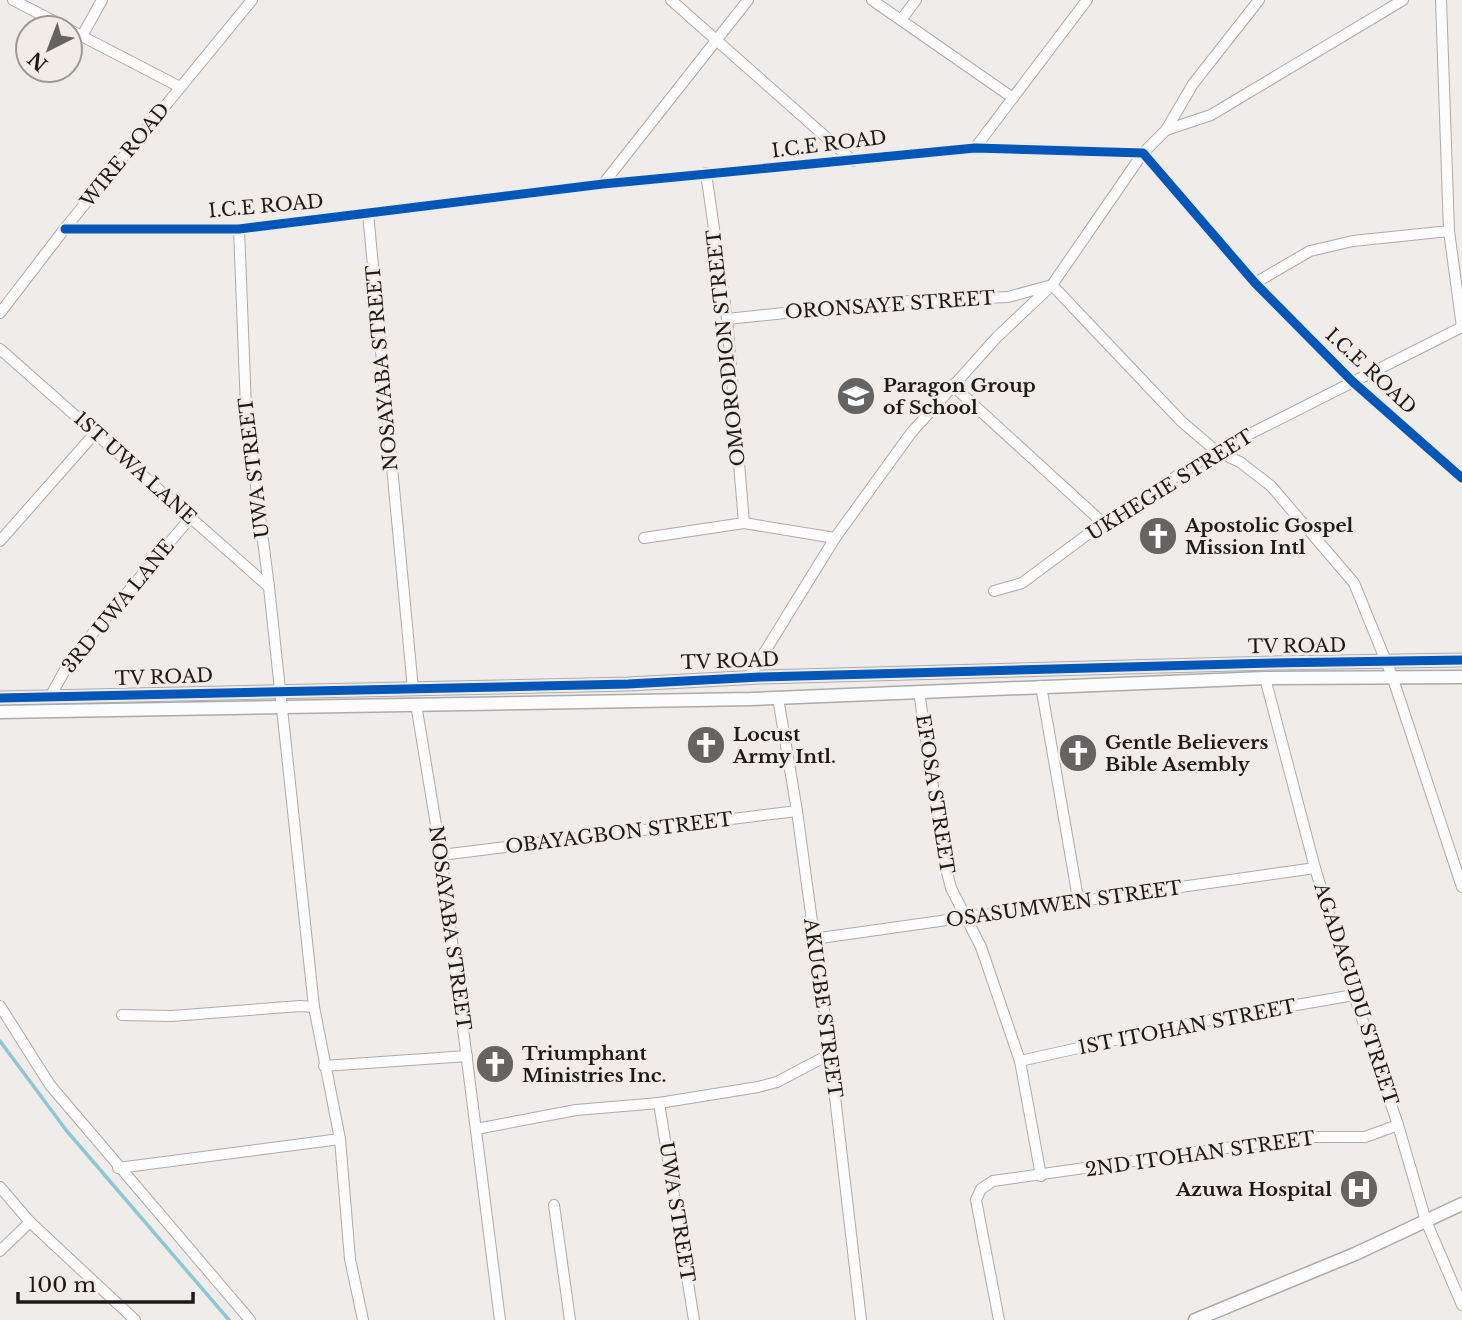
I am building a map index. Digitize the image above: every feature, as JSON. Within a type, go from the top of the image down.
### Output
[{"type":"street","points":[[13,0],[40,14]]},
{"type":"street","points":[[84,32],[102,0]]},
{"type":"street","name":"WIRE ROAD","points":[[0,313],[252,0]]},
{"type":"street","points":[[671,0],[853,161]]},
{"type":"street","points":[[603,184],[748,0]]},
{"type":"street","points":[[872,0],[1013,98]]},
{"type":"street","points":[[901,20],[916,0]]},
{"type":"street","points":[[975,148],[1087,0]]},
{"type":"street","points":[[748,678],[835,538],[911,433],[952,385],[1052,285],[1143,153],[1167,130],[1193,84],[1259,0]]},
{"type":"street","points":[[1167,130],[1211,115],[1403,0]]},
{"type":"street","points":[[1441,0],[1449,231],[1462,327]]},
{"type":"street","points":[[84,37],[180,87]]},
{"type":"street","name":"I.C.E ROAD","points":[[65,229],[239,229],[603,184],[975,148],[1143,153],[1255,283],[1353,382],[1462,478]]},
{"type":"street","name":"OMORODION STREET","points":[[706,173],[727,319],[744,523]]},
{"type":"street","name":"NOSAYABA STREET","points":[[368,213],[413,690]]},
{"type":"street","name":"UWA STREET","points":[[239,229],[246,408],[269,587],[314,1007],[341,1139],[351,1259],[363,1320]]},
{"type":"street","points":[[1255,283],[1310,251],[1353,242],[1449,231]]},
{"type":"street","points":[[1052,285],[1181,421],[1216,451],[1240,462],[1271,486],[1354,583],[1388,662],[1462,887]]},
{"type":"street","name":"ORONSAYE STREET","points":[[727,319],[890,302],[1008,297],[1052,285]]},
{"type":"street","name":"UKHEGIE STREET","points":[[994,591],[1022,583],[1103,523],[1216,451],[1462,327]]},
{"type":"street","name":"1ST UWA LANE","points":[[0,349],[269,587]]},
{"type":"street","points":[[952,385],[1103,523]]},
{"type":"street","points":[[0,541],[96,432]]},
{"type":"street","name":"3RD UWA LANE","points":[[50,697],[71,659],[191,517]]},
{"type":"street","points":[[644,538],[744,523],[835,538]]},
{"type":"street","name":"TV ROAD","points":[[0,698],[278,690],[413,690],[1272,663],[1462,660]]},
{"type":"street","name":"TV ROAD","points":[[0,712],[778,698],[1265,678],[1462,677]]},
{"type":"street","name":"AGADAGUDU STREET","points":[[1265,678],[1315,868],[1354,995],[1398,1125],[1426,1221],[1462,1305]]},
{"type":"street","points":[[678,681],[682,700]]},
{"type":"street","points":[[1041,686],[1079,904]]},
{"type":"street","name":"EFOSA STREET","points":[[919,691],[943,856],[951,888],[968,916],[981,947],[1020,1060],[1041,1176]]},
{"type":"street","name":"AKUGBE STREET","points":[[778,698],[797,811],[830,1054],[861,1320]]},
{"type":"street","name":"NOSAYABA STREET","points":[[416,704],[441,855],[500,1320]]},
{"type":"street","name":"OBAYAGBON STREET","points":[[441,855],[797,811]]},
{"type":"street","name":"OSASUMWEN STREET","points":[[813,939],[968,916],[1079,904],[1315,868]]},
{"type":"street","name":"1ST ITOHAN STREET","points":[[1020,1060],[1182,1025],[1354,995]]},
{"type":"street","points":[[0,1006],[50,1085],[250,1320]]},
{"type":"street","points":[[122,1015],[172,1016],[314,1007]]},
{"type":"street","points":[[476,1129],[576,1110],[659,1103],[777,1082],[830,1054]]},
{"type":"street","points":[[324,1066],[467,1056]]},
{"type":"street","name":"UWA STREET","points":[[659,1103],[694,1320]]},
{"type":"street","name":"2ND ITOHAN STREET","points":[[999,1320],[976,1200],[981,1189],[993,1181],[1303,1138],[1365,1137],[1398,1125]]},
{"type":"street","points":[[118,1168],[341,1139]]},
{"type":"street","points":[[0,1187],[30,1222],[135,1320]]},
{"type":"street","points":[[1195,1320],[1462,1204]]},
{"type":"street","points":[[554,1205],[570,1320]]},
{"type":"street","points":[[0,1251],[30,1222]]},
{"type":"waterway","points":[[0,1041],[66,1130],[229,1320]]},
{"type":"cycle path","points":[[65,229],[239,229],[603,184],[975,148],[1143,153],[1255,283],[1353,382],[1462,478]]},
{"type":"cycle path","points":[[0,698],[628,684],[760,677],[1462,660]]},
{"type":"place","name":"Paragon Group of School","points":[[856,396]]},
{"type":"place","name":"Apostolic Gospel Mission Intl","points":[[1158,536]]},
{"type":"place","name":"Locust Army Intl.","points":[[706,745]]},
{"type":"place","name":"Gentle Believers Bible Asembly","points":[[1078,753]]},
{"type":"place","name":"Triumphant Ministries Inc.","points":[[495,1064]]},
{"type":"place","name":"Azuwa Hospital","points":[[1359,1189]]}]
